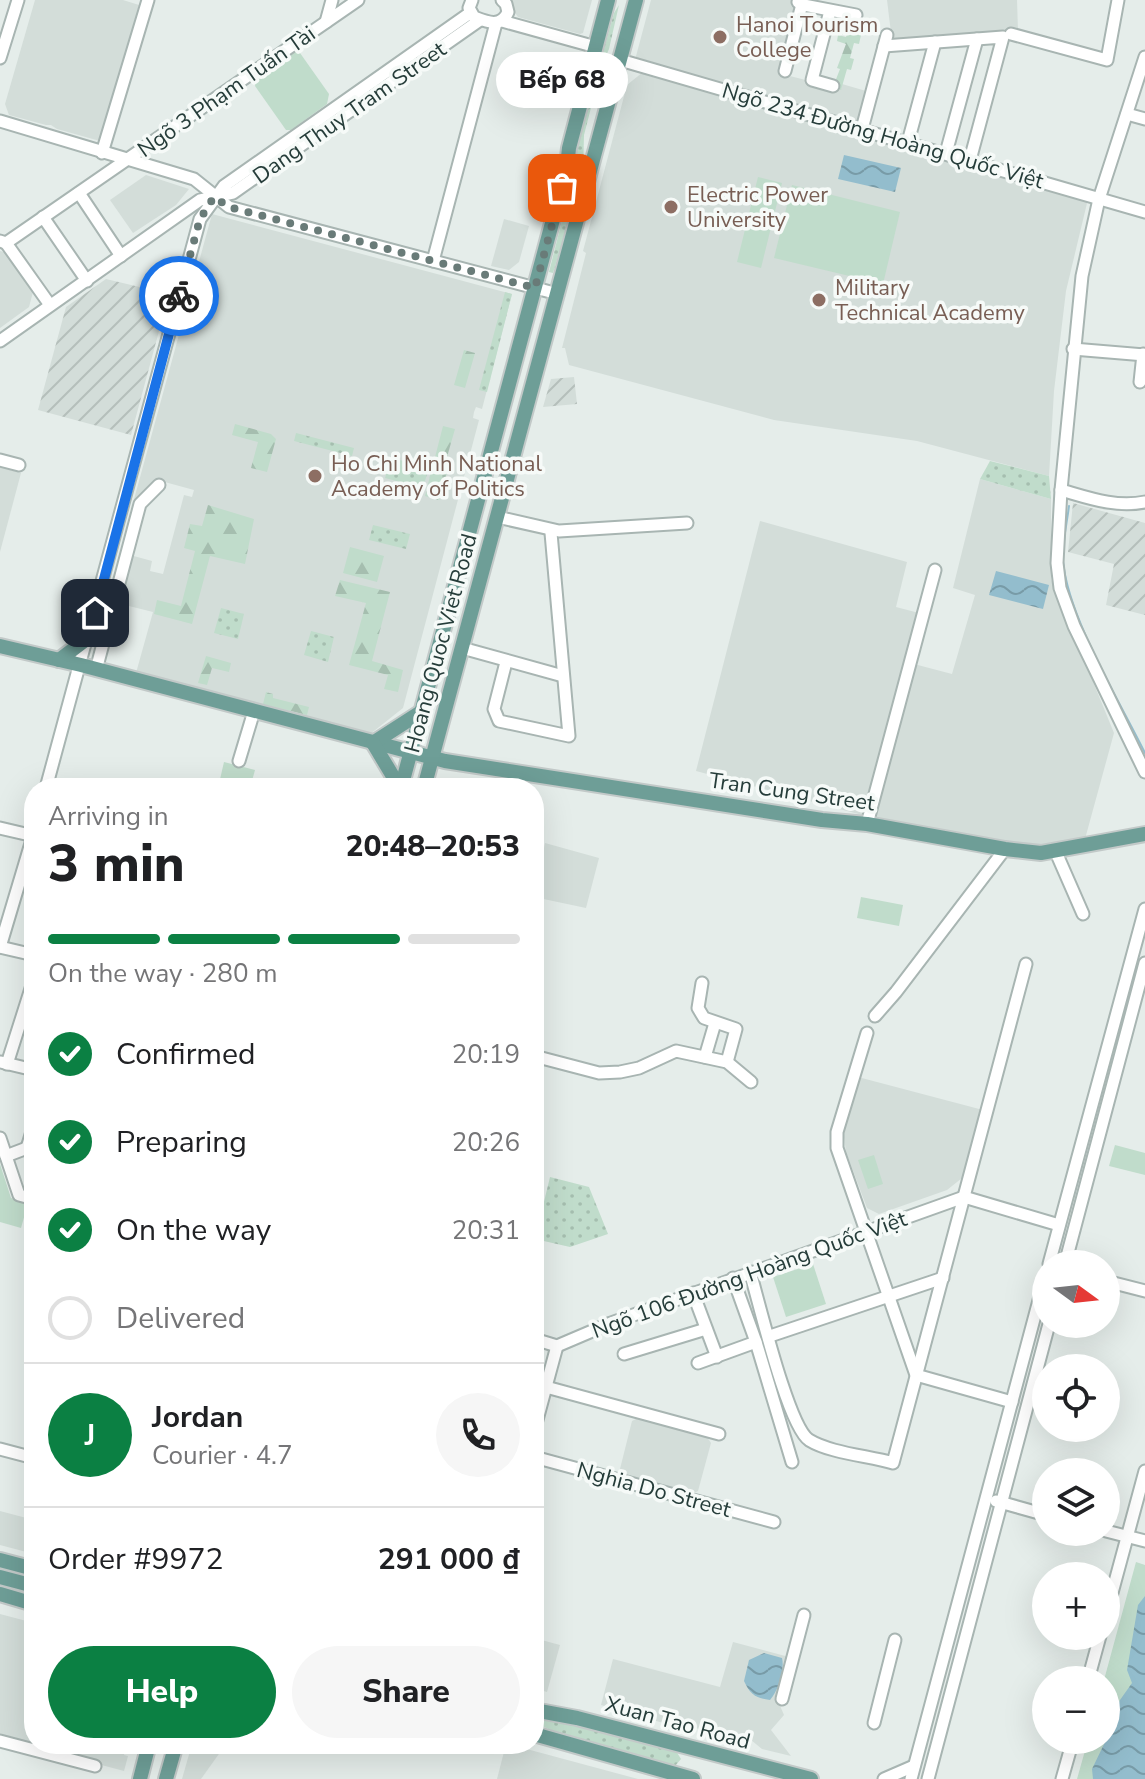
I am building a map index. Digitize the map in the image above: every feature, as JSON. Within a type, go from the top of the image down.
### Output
[{"type":"main road","name":"Hoang Quoc Viet Road","points":[[404,778],[567,167],[569,148],[608,0]]},
{"type":"main road","name":"Hoang Quoc Viet Road","points":[[426,778],[636,0]]},
{"type":"main road","points":[[59,660],[88,638]]},
{"type":"main road","name":"Tran Cung Street","points":[[0,646],[431,758],[1041,853],[1145,834]]},
{"type":"main road","points":[[395,778],[373,743],[421,712]]},
{"type":"main road","points":[[0,1560],[24,1566]]},
{"type":"main road","points":[[0,1577],[24,1583]]},
{"type":"main road","points":[[0,1594],[24,1601]]},
{"type":"main road","name":"Xuan Tao Road","points":[[544,1712],[811,1779]]},
{"type":"main road","points":[[544,1737],[693,1779]]},
{"type":"main road","points":[[140,1779],[146,1754]]},
{"type":"main road","points":[[166,1779],[173,1754]]},
{"type":"street","points":[[0,58],[18,0]]},
{"type":"street","points":[[102,153],[148,0]]},
{"type":"street","name":"Ngõ 3 Phạm Tuấn Tài","points":[[326,22],[332,0]]},
{"type":"street","points":[[433,261],[499,22],[508,12],[502,0]]},
{"type":"street","points":[[862,129],[886,40],[935,42],[1007,35],[1107,60],[1118,0]]},
{"type":"street","name":"Ngõ 3 Phạm Tuấn Tài","points":[[3,242],[79,193],[354,2]]},
{"type":"street","points":[[785,71],[801,2],[856,15]]},
{"type":"street","points":[[833,86],[812,80],[834,8]]},
{"type":"street","name":"Dang Thuy Tram Street","points":[[0,341],[200,200],[233,193],[474,11],[499,22],[596,47]]},
{"type":"street","points":[[970,160],[1007,35]]},
{"type":"street","points":[[946,153],[977,39]]},
{"type":"street","points":[[908,142],[935,42]]},
{"type":"street","points":[[1145,57],[1099,199],[1082,276],[1073,349],[1057,563],[1060,588],[1074,626],[1145,772]]},
{"type":"street","name":"Ngõ 234 Đường Hoàng Quốc Việt","points":[[620,60],[1145,212]]},
{"type":"street","points":[[1127,114],[1145,119]]},
{"type":"street","points":[[0,121],[194,179],[229,207],[558,294]]},
{"type":"street","points":[[79,193],[121,256]]},
{"type":"street","points":[[49,778],[200,219],[214,197]]},
{"type":"street","points":[[43,217],[87,281]]},
{"type":"street","points":[[3,242],[50,305]]},
{"type":"street","points":[[1073,349],[1144,354],[1140,382]]},
{"type":"street","points":[[0,460],[19,465]]},
{"type":"street","points":[[96,670],[140,504],[159,485]]},
{"type":"street","points":[[1061,490],[1128,505],[1145,502]]},
{"type":"street","points":[[497,517],[559,531],[687,523]]},
{"type":"street","points":[[506,662],[494,709],[499,721],[569,736],[551,533]]},
{"type":"street","points":[[867,824],[935,570]]},
{"type":"street","points":[[462,648],[563,676]]},
{"type":"street","points":[[239,761],[254,711]]},
{"type":"street","points":[[0,828],[24,833]]},
{"type":"street","points":[[875,1016],[1005,849]]},
{"type":"street","points":[[1055,850],[1083,914]]},
{"type":"street","points":[[24,868],[0,947],[24,953]]},
{"type":"street","points":[[1053,1250],[1144,909]]},
{"type":"street","points":[[1069,1250],[1145,963]]},
{"type":"street","points":[[750,1272],[799,1429],[811,1441],[893,1463],[1026,964]]},
{"type":"street","points":[[702,983],[698,1008],[704,1018],[736,1029],[727,1062]]},
{"type":"street","points":[[24,1007],[4,1063],[24,1068]]},
{"type":"street","points":[[705,1057],[715,1023]]},
{"type":"street","points":[[867,1033],[837,1132],[837,1148],[916,1375]]},
{"type":"street","points":[[544,1059],[599,1073],[639,1068],[676,1051],[727,1062],[751,1082]]},
{"type":"street","points":[[0,1138],[19,1195],[24,1196]]},
{"type":"street","points":[[6,1156],[24,1151]]},
{"type":"street","points":[[964,1197],[1059,1225]]},
{"type":"street","name":"Ngõ 106 Đường Hoàng Quốc Việt","points":[[557,1346],[733,1278],[964,1197]]},
{"type":"street","points":[[733,1278],[792,1462]]},
{"type":"street","points":[[770,1336],[943,1278]]},
{"type":"street","points":[[1120,1285],[1145,1291]]},
{"type":"street","points":[[693,1293],[717,1357]]},
{"type":"street","points":[[911,1779],[1032,1327]]},
{"type":"street","points":[[624,1354],[706,1329]]},
{"type":"street","points":[[932,1776],[1045,1338]]},
{"type":"street","points":[[544,1342],[557,1346],[544,1394]]},
{"type":"street","points":[[698,1363],[756,1342]]},
{"type":"street","points":[[916,1375],[1012,1402]]},
{"type":"street","points":[[546,1387],[719,1434]]},
{"type":"street","points":[[0,1449],[24,1455]]},
{"type":"street","name":"Nghia Do Street","points":[[544,1460],[774,1522]]},
{"type":"street","points":[[1120,1563],[1145,1471]]},
{"type":"street","points":[[985,1498],[1032,1511]]},
{"type":"street","points":[[1120,1535],[1145,1541]]},
{"type":"street","points":[[782,1699],[804,1615]]},
{"type":"street","points":[[874,1723],[895,1640]]},
{"type":"street","points":[[0,1741],[24,1747]]},
{"type":"street","points":[[49,1754],[95,1766]]},
{"type":"street","points":[[1062,1779],[1069,1754]]},
{"type":"street","points":[[884,1779],[914,1766]]},
{"type":"shaded area","points":[[35,0],[123,0],[139,5],[100,141],[9,115],[5,104]]},
{"type":"shaded area","points":[[510,0],[592,0],[583,33],[580,34],[518,17],[509,4]]},
{"type":"shaded area","points":[[651,0],[792,0],[798,11],[782,74],[841,89],[842,84],[866,91],[857,123],[635,60]]},
{"type":"shaded area","points":[[887,0],[1017,0],[1018,31],[892,41]]},
{"type":"shaded area","name":"Military Technical Academy","points":[[643,72],[1088,199],[1066,291],[1054,391],[1049,476],[917,441],[774,420],[569,365],[565,348],[562,348],[586,253],[583,251],[627,85]]},
{"type":"shaded area","points":[[146,175],[189,189],[176,205],[133,233],[110,200]]},
{"type":"shaded area","name":"Ho Chi Minh National Academy of Politics","points":[[212,214],[512,294],[482,409],[476,407],[474,412],[473,418],[479,420],[403,708],[369,735],[136,673],[153,612],[117,603],[130,555],[152,561],[150,571],[163,574],[184,495],[192,497],[194,490],[161,481],[137,504],[133,503]]},
{"type":"shaded area","points":[[504,219],[529,226],[519,262],[509,270],[491,266]]},
{"type":"shaded area","points":[[0,251],[4,252],[33,292],[29,307],[0,328]]},
{"type":"shaded area","points":[[106,279],[169,294],[131,435],[38,410],[66,307]]},
{"type":"shaded area","points":[[574,377],[577,404],[543,407],[551,379]]},
{"type":"shaded area","points":[[0,467],[21,473],[0,552]]},
{"type":"shaded area","points":[[980,479],[1051,499],[1051,579],[1114,733],[1085,839],[1036,846],[874,819],[914,664],[952,674],[975,595],[953,588]]},
{"type":"shaded area","points":[[1073,503],[1145,523],[1145,615],[1106,605],[1114,564],[1068,552]]},
{"type":"shaded area","points":[[760,521],[907,562],[896,607],[919,613],[866,816],[696,771]]},
{"type":"shaded area","points":[[545,843],[599,858],[586,908],[544,899]]},
{"type":"shaded area","points":[[858,1077],[983,1110],[967,1174],[947,1190],[879,1214],[867,1208],[846,1152],[843,1130]]},
{"type":"shaded area","points":[[638,1418],[707,1437],[711,1443],[698,1491],[692,1494],[619,1473],[632,1421]]},
{"type":"shaded area","points":[[0,1511],[24,1517],[24,1551],[0,1545]]},
{"type":"shaded area","points":[[0,1614],[24,1620],[24,1744],[0,1738]]},
{"type":"shaded area","points":[[544,1641],[560,1645],[547,1692],[544,1691]]},
{"type":"shaded area","points":[[733,1642],[789,1657],[778,1701],[784,1715],[771,1730],[791,1756],[762,1749],[751,1740],[695,1728],[691,1731],[601,1705],[613,1659],[720,1687]]},
{"type":"shaded area","points":[[60,1754],[124,1754],[128,1756],[124,1771]]},
{"type":"shaded area","points":[[189,1754],[219,1754],[201,1779],[182,1779]]},
{"type":"shaded area","points":[[503,1754],[544,1754],[638,1779],[497,1779]]},
{"type":"green space","points":[[619,5],[584,135],[583,174],[553,273],[549,272],[575,169],[577,146],[614,13]]},
{"type":"green space","points":[[848,31],[861,35],[859,44],[854,43],[851,70],[847,69],[841,90],[833,87],[846,44],[837,41],[838,35],[846,37]]},
{"type":"green space","points":[[295,52],[300,53],[329,94],[327,104],[291,130],[286,130],[255,86],[256,80]]},
{"type":"green space","points":[[758,177],[782,183],[761,268],[737,262]]},
{"type":"green space","points":[[792,185],[900,212],[883,284],[774,258]]},
{"type":"green space","points":[[505,292],[512,294],[487,392],[479,390]]},
{"type":"green space","points":[[464,350],[475,353],[465,388],[454,385]]},
{"type":"green space","points":[[235,424],[271,434],[276,439],[267,472],[251,468],[258,442],[232,435]]},
{"type":"green space","points":[[443,426],[455,429],[445,464],[434,461]]},
{"type":"green space","points":[[296,433],[354,448],[352,456],[294,441]]},
{"type":"green space","points":[[391,458],[429,467],[423,488],[385,478]]},
{"type":"green space","points":[[990,461],[1049,476],[1051,499],[980,479]]},
{"type":"green space","points":[[432,468],[447,472],[438,500],[425,496]]},
{"type":"green space","points":[[208,505],[254,519],[245,564],[210,556],[192,624],[154,614],[157,600],[181,606],[195,551],[184,548],[190,524],[202,526]]},
{"type":"green space","points":[[373,525],[410,534],[406,549],[369,540]]},
{"type":"green space","points":[[350,547],[384,556],[377,582],[343,573]]},
{"type":"green space","points":[[340,580],[390,592],[372,661],[403,670],[398,692],[384,689],[388,675],[349,665],[366,603],[335,596]]},
{"type":"green space","points":[[221,608],[244,614],[238,639],[214,633]]},
{"type":"green space","points":[[311,631],[334,637],[328,662],[304,655]]},
{"type":"green space","points":[[206,656],[231,663],[229,672],[212,668],[207,685],[198,683]]},
{"type":"green space","points":[[266,692],[273,694],[273,698],[309,707],[307,715],[263,704]]},
{"type":"green space","points":[[224,762],[255,770],[253,778],[220,778]]},
{"type":"green space","points":[[861,897],[903,905],[899,926],[857,918]]},
{"type":"green space","points":[[1115,1145],[1145,1153],[1145,1175],[1109,1166]]},
{"type":"green space","points":[[874,1155],[883,1184],[868,1189],[858,1160]]},
{"type":"green space","points":[[0,1164],[11,1198],[24,1202],[24,1217],[21,1228],[0,1222]]},
{"type":"green space","points":[[550,1177],[589,1187],[608,1234],[570,1247],[544,1241],[544,1202]]},
{"type":"green space","points":[[813,1264],[826,1304],[786,1317],[773,1277]]},
{"type":"green space","points":[[1136,1562],[1145,1565],[1145,1779],[1077,1779],[1084,1754],[1120,1754],[1120,1666],[1108,1666],[1112,1650],[1120,1650],[1120,1621]]},
{"type":"green space","points":[[544,1720],[676,1751],[681,1759],[675,1766],[575,1740],[544,1727]]},
{"type":"water","points":[[844,155],[901,168],[895,192],[838,179]]},
{"type":"water","points":[[996,571],[1049,585],[1043,609],[989,595]]},
{"type":"water","points":[[1145,1596],[1145,1779],[1093,1779],[1092,1769],[1099,1754],[1120,1754],[1120,1700],[1132,1683],[1127,1670],[1138,1605]]},
{"type":"water","points":[[764,1653],[782,1658],[783,1663],[780,1680],[770,1700],[754,1695],[744,1681],[749,1660]]},
{"type":"waterway","points":[[1069,506],[1063,561],[1074,607],[1096,658],[1145,753]]},
{"type":"way so far","points":[[179,296],[200,219],[214,197],[229,207],[535,288],[562,188]]},
{"type":"place","name":"Hanoi Tourism College","points":[[720,37]]},
{"type":"place","name":"Bếp 68","points":[[562,188]]},
{"type":"place","name":"Electric Power University","points":[[671,207]]},
{"type":"place","name":"Military Technical Academy","points":[[819,300]]},
{"type":"place","name":"Ho Chi Minh National Academy of Politics","points":[[315,476]]},
{"type":"route","points":[[95,613],[179,296]]}]
